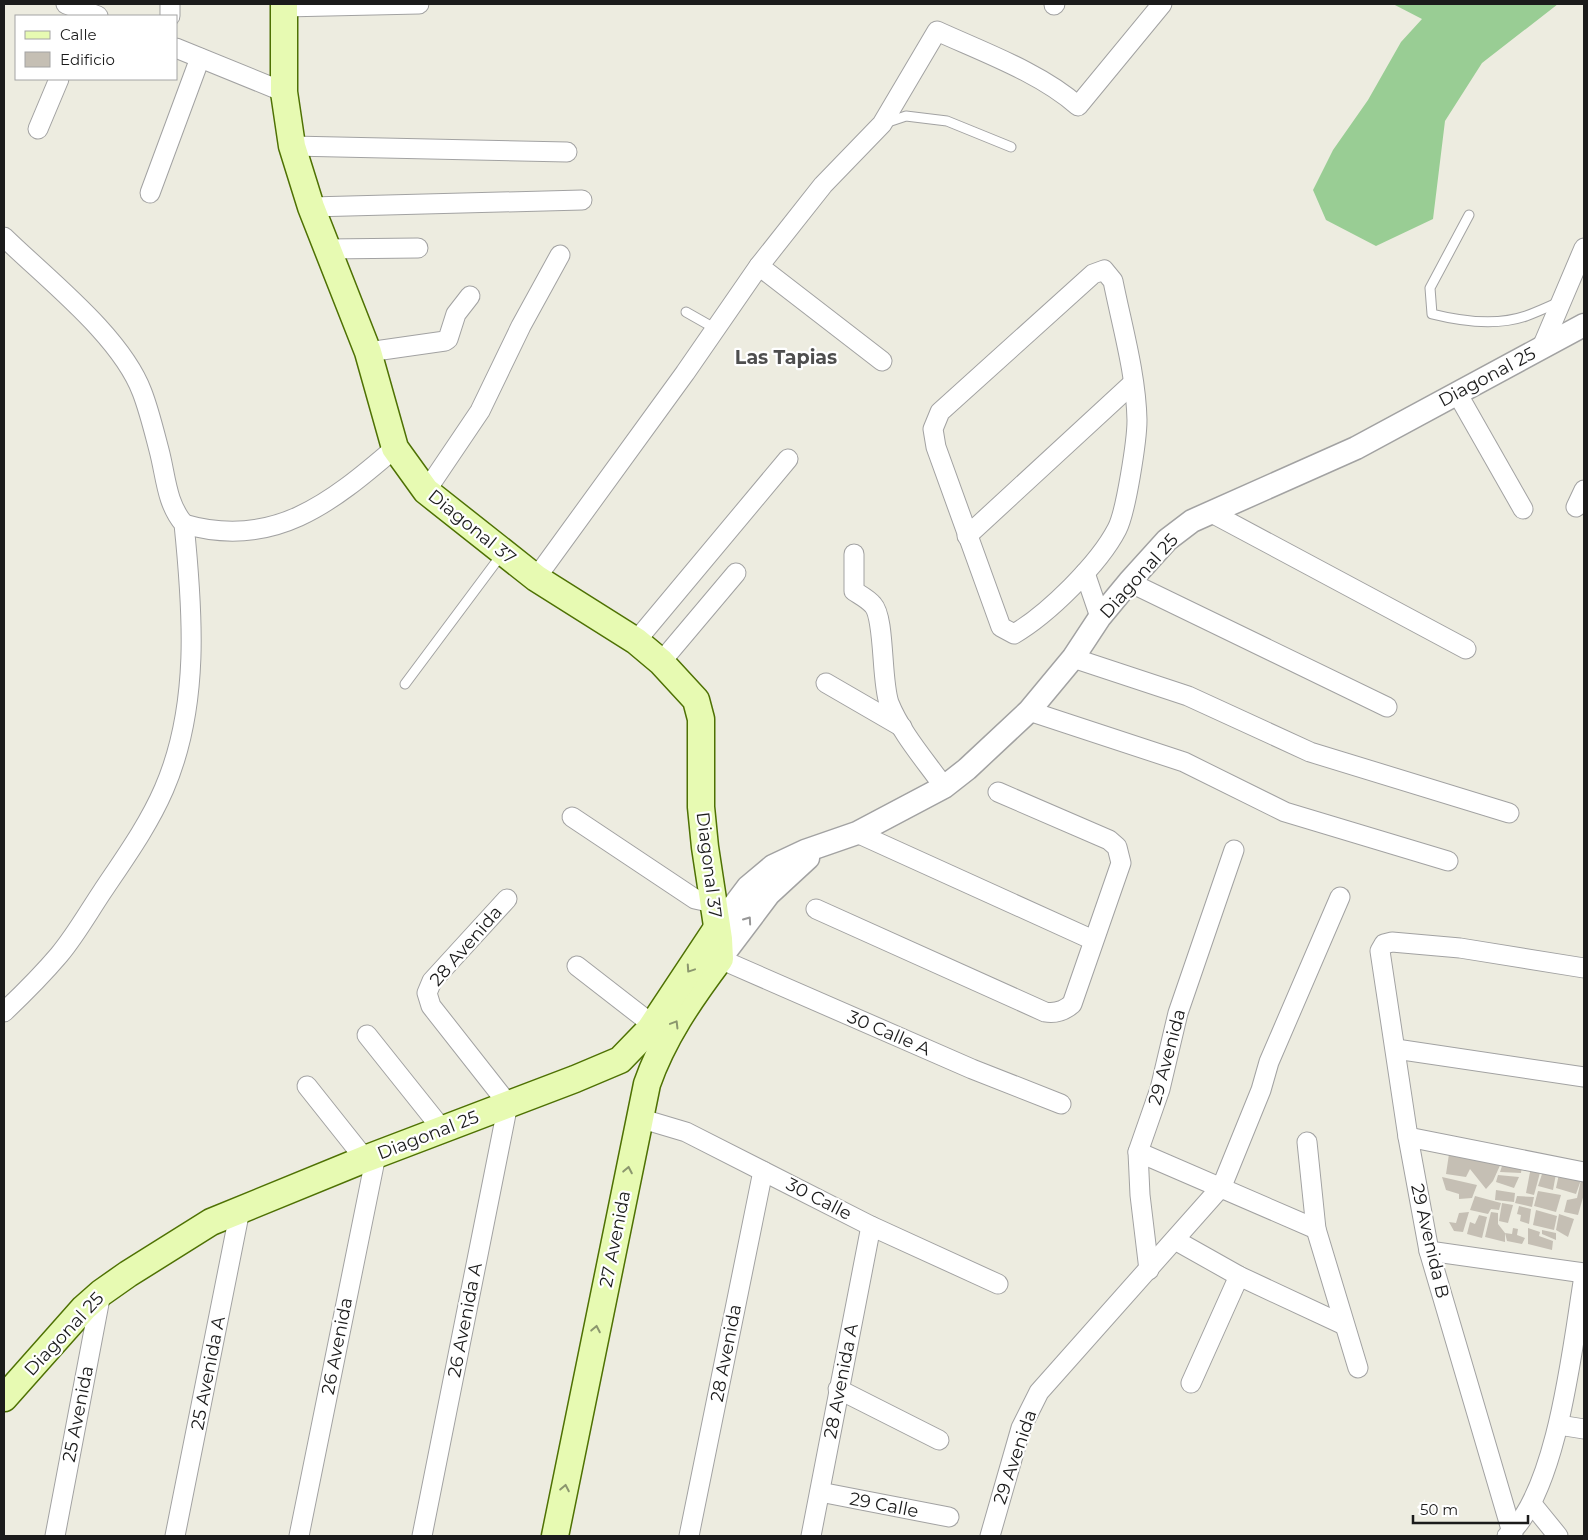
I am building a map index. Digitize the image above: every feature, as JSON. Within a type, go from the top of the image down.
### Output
[{"type":"main road","name":"Diagonal 37","points":[[284,5],[284,92],[292,146],[311,207],[368,352],[394,448],[426,491],[536,578],[636,641],[661,662],[693,695],[700,712],[701,807],[720,959]]},
{"type":"main road","name":"Diagonal 25","points":[[4,1398],[84,1308],[101,1293],[180,1240],[211,1222],[370,1157],[620,1060],[653,1025],[717,928]]},
{"type":"main road","name":"27 Avenida","points":[[555,1536],[639,1118],[653,1068],[689,1000],[720,959]]},
{"type":"main road","points":[[630,1051],[653,1068]]},
{"type":"street","points":[[66,4],[90,15]]},
{"type":"street","points":[[284,5],[419,4]]},
{"type":"street","points":[[536,578],[716,329],[759,266],[823,185],[882,124],[938,32],[1038,80],[1065,95],[1078,106],[1162,4]]},
{"type":"street","points":[[178,49],[284,92]]},
{"type":"street","points":[[150,193],[200,58]]},
{"type":"street","points":[[38,129],[59,80]]},
{"type":"street","points":[[292,146],[568,152]]},
{"type":"street","points":[[311,207],[582,200]]},
{"type":"street","points":[[4,237],[121,352],[142,391],[159,450],[169,496],[175,514],[184,524],[204,530],[234,532],[270,527],[300,518],[330,500],[394,448]]},
{"type":"street","points":[[327,249],[418,248]]},
{"type":"street","points":[[1542,347],[1584,248]]},
{"type":"street","points":[[426,491],[480,411],[521,326],[560,255]]},
{"type":"street","points":[[759,266],[882,361]]},
{"type":"street","points":[[1104,270],[1113,281],[1133,383],[1137,420],[1132,468],[1118,528],[1085,573],[1030,624],[1014,634],[1001,627],[967,536],[936,447],[933,429],[940,412],[1093,274],[1104,270]]},
{"type":"street","points":[[368,352],[448,339],[456,314],[470,296]]},
{"type":"street","name":"Diagonal 25","points":[[717,928],[738,898],[759,877],[789,858],[857,833],[944,787],[967,770],[1029,711],[1073,658],[1100,617],[1129,582],[1167,540],[1192,521],[1356,448],[1584,325]]},
{"type":"street","points":[[967,536],[1133,383]]},
{"type":"street","points":[[1457,393],[1523,510]]},
{"type":"street","points":[[636,641],[788,459]]},
{"type":"street","points":[[1576,508],[1584,490]]},
{"type":"street","points":[[1210,512],[1466,649]]},
{"type":"street","points":[[4,1012],[61,954],[138,838],[152,814],[171,771],[181,736],[190,657],[190,597],[184,524]]},
{"type":"street","points":[[854,554],[854,590],[874,606],[881,634],[884,678],[889,702],[902,727],[944,787]]},
{"type":"street","points":[[661,662],[736,573]]},
{"type":"street","points":[[1085,573],[1100,617]]},
{"type":"street","points":[[1129,582],[1387,707]]},
{"type":"street","points":[[1073,658],[1188,696],[1310,752],[1509,813]]},
{"type":"street","points":[[826,683],[902,727]]},
{"type":"street","points":[[1029,711],[1184,762],[1285,812],[1448,861]]},
{"type":"street","points":[[816,909],[1050,1013],[1062,1011],[1072,1004],[1121,863],[1117,847],[1109,840],[998,792]]},
{"type":"street","points":[[572,817],[695,899],[712,903]]},
{"type":"street","points":[[857,833],[1093,940]]},
{"type":"street","name":"Diagonal 25","points":[[720,959],[769,894],[822,846]]},
{"type":"street","name":"29 Avenida","points":[[1149,1270],[1140,1194],[1138,1152],[1160,1089],[1178,1012],[1234,850]]},
{"type":"street","name":"29 Avenida","points":[[990,1536],[1021,1428],[1038,1392],[1149,1270],[1222,1186],[1261,1090],[1270,1062],[1340,897]]},
{"type":"street","name":"28 Avenida","points":[[507,899],[432,981],[427,993],[431,1006],[508,1104]]},
{"type":"street","name":"29 Avenida B","points":[[1511,1535],[1429,1251],[1408,1137],[1380,951],[1384,944],[1392,942],[1460,948],[1584,968]]},
{"type":"street","name":"30 Calle A","points":[[720,959],[972,1069],[1061,1104]]},
{"type":"street","points":[[577,966],[653,1025]]},
{"type":"street","points":[[367,1035],[442,1129]]},
{"type":"street","points":[[1396,1049],[1584,1076]]},
{"type":"street","points":[[307,1086],[370,1157]]},
{"type":"street","name":"26 Avenida A","points":[[422,1536],[508,1104]]},
{"type":"street","name":"30 Calle","points":[[639,1118],[686,1132],[871,1226],[998,1284]]},
{"type":"street","points":[[1408,1137],[1584,1172]]},
{"type":"street","points":[[1307,1142],[1316,1229],[1358,1368]]},
{"type":"street","points":[[1138,1152],[1222,1186],[1316,1229]]},
{"type":"street","name":"26 Avenida","points":[[299,1536],[370,1157]]},
{"type":"street","name":"28 Avenida","points":[[689,1536],[762,1170]]},
{"type":"street","name":"25 Avenida A","points":[[175,1536],[240,1210]]},
{"type":"street","name":"28 Avenida A","points":[[811,1536],[871,1226]]},
{"type":"street","points":[[1175,1240],[1239,1276],[1344,1325]]},
{"type":"street","points":[[1429,1251],[1584,1274],[1559,1425],[1532,1504],[1511,1535]]},
{"type":"street","points":[[1190,1384],[1239,1276]]},
{"type":"street","name":"25 Avenida","points":[[55,1536],[101,1293]]},
{"type":"street","points":[[838,1389],[939,1440]]},
{"type":"street","points":[[1559,1425],[1584,1429]]},
{"type":"street","name":"29 Calle","points":[[820,1492],[949,1517]]},
{"type":"street","points":[[1532,1504],[1558,1536]]},
{"type":"lane","points":[[882,124],[906,116],[948,122],[1011,147]]},
{"type":"lane","points":[[1468,215],[1430,288],[1432,314],[1449,318],[1491,322],[1524,317],[1562,301]]},
{"type":"lane","points":[[686,312],[716,329]]},
{"type":"lane","points":[[405,684],[503,552]]},
{"type":"green space","points":[[1393,4],[1558,4],[1482,63],[1445,121],[1433,219],[1376,246],[1326,220],[1313,190],[1333,150],[1368,100],[1401,42],[1422,19]]},
{"type":"building","points":[[1449,1154],[1502,1161],[1493,1181],[1486,1189],[1470,1169],[1466,1177],[1446,1174]]},
{"type":"building","points":[[1504,1160],[1522,1165],[1521,1173],[1500,1172]]},
{"type":"building","points":[[1531,1167],[1541,1169],[1534,1195],[1526,1193]]},
{"type":"building","points":[[1543,1171],[1556,1174],[1553,1190],[1538,1186]]},
{"type":"building","points":[[1559,1174],[1581,1180],[1576,1194],[1556,1188]]},
{"type":"building","points":[[1498,1175],[1519,1177],[1514,1188],[1496,1182]]},
{"type":"building","points":[[1442,1177],[1477,1185],[1472,1198],[1459,1199],[1459,1194],[1446,1190]]},
{"type":"building","points":[[1581,1180],[1584,1180],[1584,1194],[1578,1215],[1564,1212],[1567,1200],[1577,1198]]},
{"type":"building","points":[[1496,1190],[1515,1193],[1514,1202],[1495,1200]]},
{"type":"building","points":[[1538,1191],[1561,1195],[1556,1212],[1534,1206]]},
{"type":"building","points":[[1475,1196],[1501,1203],[1499,1210],[1491,1209],[1488,1214],[1470,1210]]},
{"type":"building","points":[[1517,1196],[1534,1197],[1532,1207],[1515,1203]]},
{"type":"building","points":[[1502,1203],[1513,1205],[1508,1223],[1499,1221]]},
{"type":"building","points":[[1519,1206],[1531,1209],[1529,1224],[1520,1221],[1521,1215],[1517,1214]]},
{"type":"building","points":[[1536,1210],[1557,1216],[1554,1230],[1533,1225]]},
{"type":"building","points":[[1469,1212],[1463,1232],[1454,1231],[1449,1222],[1456,1223],[1459,1213]]},
{"type":"building","points":[[1491,1212],[1498,1213],[1498,1224],[1505,1233],[1505,1242],[1485,1237]]},
{"type":"building","points":[[1559,1214],[1574,1219],[1568,1237],[1556,1230]]},
{"type":"building","points":[[1479,1215],[1487,1217],[1482,1238],[1467,1234],[1470,1222],[1475,1224]]},
{"type":"building","points":[[1513,1228],[1518,1229],[1517,1235],[1525,1238],[1522,1244],[1507,1241],[1505,1233],[1512,1234]]},
{"type":"building","points":[[1528,1228],[1540,1232],[1539,1236],[1553,1241],[1552,1250],[1528,1244]]},
{"type":"building","points":[[1542,1230],[1556,1233],[1556,1240],[1542,1234]]},
{"type":"district","name":"Las Tapias","points":[[786,357]]}]
